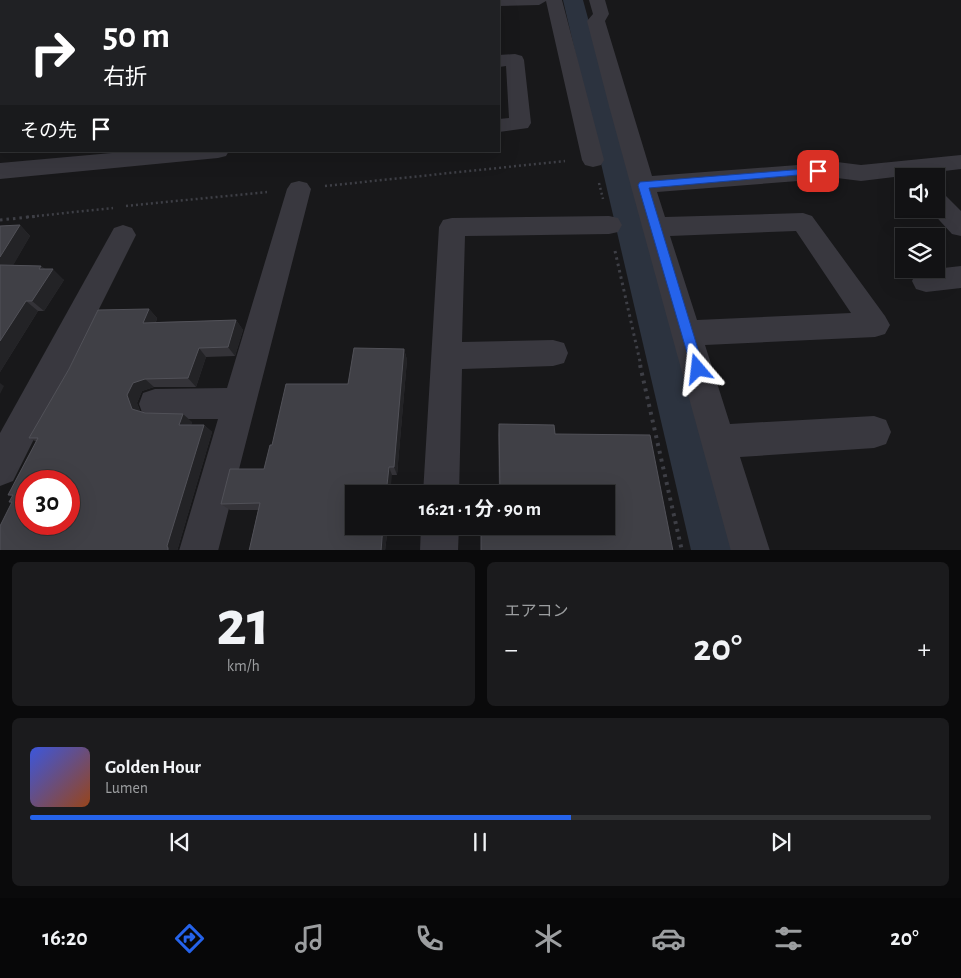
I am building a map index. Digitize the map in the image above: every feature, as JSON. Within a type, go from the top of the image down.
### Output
[{"type":"street","points":[[500,1],[538,0]]},
{"type":"street","points":[[554,0],[593,160]]},
{"type":"street","points":[[597,0],[601,14],[596,21],[751,550]]},
{"type":"street","points":[[500,61],[515,60],[520,124],[500,126]]},
{"type":"street","points":[[0,171],[207,152]]},
{"type":"street","points":[[929,168],[961,162]]},
{"type":"street","points":[[643,185],[837,170],[861,173],[895,172]]},
{"type":"street","points":[[198,550],[299,189]]},
{"type":"street","points":[[945,210],[961,227]]},
{"type":"street","points":[[656,227],[804,222],[875,325],[687,333]]},
{"type":"street","points":[[441,485],[452,227],[610,225]]},
{"type":"street","points":[[0,468],[123,235]]},
{"type":"street","points":[[926,282],[961,277]]},
{"type":"street","points":[[448,356],[553,353]]},
{"type":"street","points":[[155,404],[239,403]]},
{"type":"street","points":[[719,441],[874,432]]},
{"type":"street","points":[[439,550],[440,535]]},
{"type":"water","points":[[563,0],[583,0],[733,550],[691,550]]},
{"type":"building","points":[[20,225],[0,257],[0,226]]},
{"type":"building","points":[[0,265],[41,266],[39,269],[53,269],[32,301],[26,301],[0,341]]},
{"type":"building","points":[[149,309],[143,323],[236,320],[228,347],[199,348],[188,378],[145,379],[133,383],[127,395],[132,409],[145,413],[183,414],[179,425],[204,425],[167,546],[168,550],[0,550],[0,526],[12,502],[9,502],[13,495],[8,495],[15,482],[15,535],[80,535],[80,470],[21,470],[38,438],[29,438],[69,369],[98,310]]},
{"type":"building","points":[[354,348],[404,349],[394,467],[389,467],[387,485],[345,485],[345,535],[382,535],[381,550],[249,550],[260,503],[221,504],[230,469],[264,469],[270,445],[272,445],[286,384],[348,384]]},
{"type":"building","points":[[499,424],[554,425],[555,434],[650,435],[673,550],[481,550],[481,535],[615,535],[615,485],[500,485]]},
{"type":"route","points":[[698,369],[643,185],[818,171]]}]
